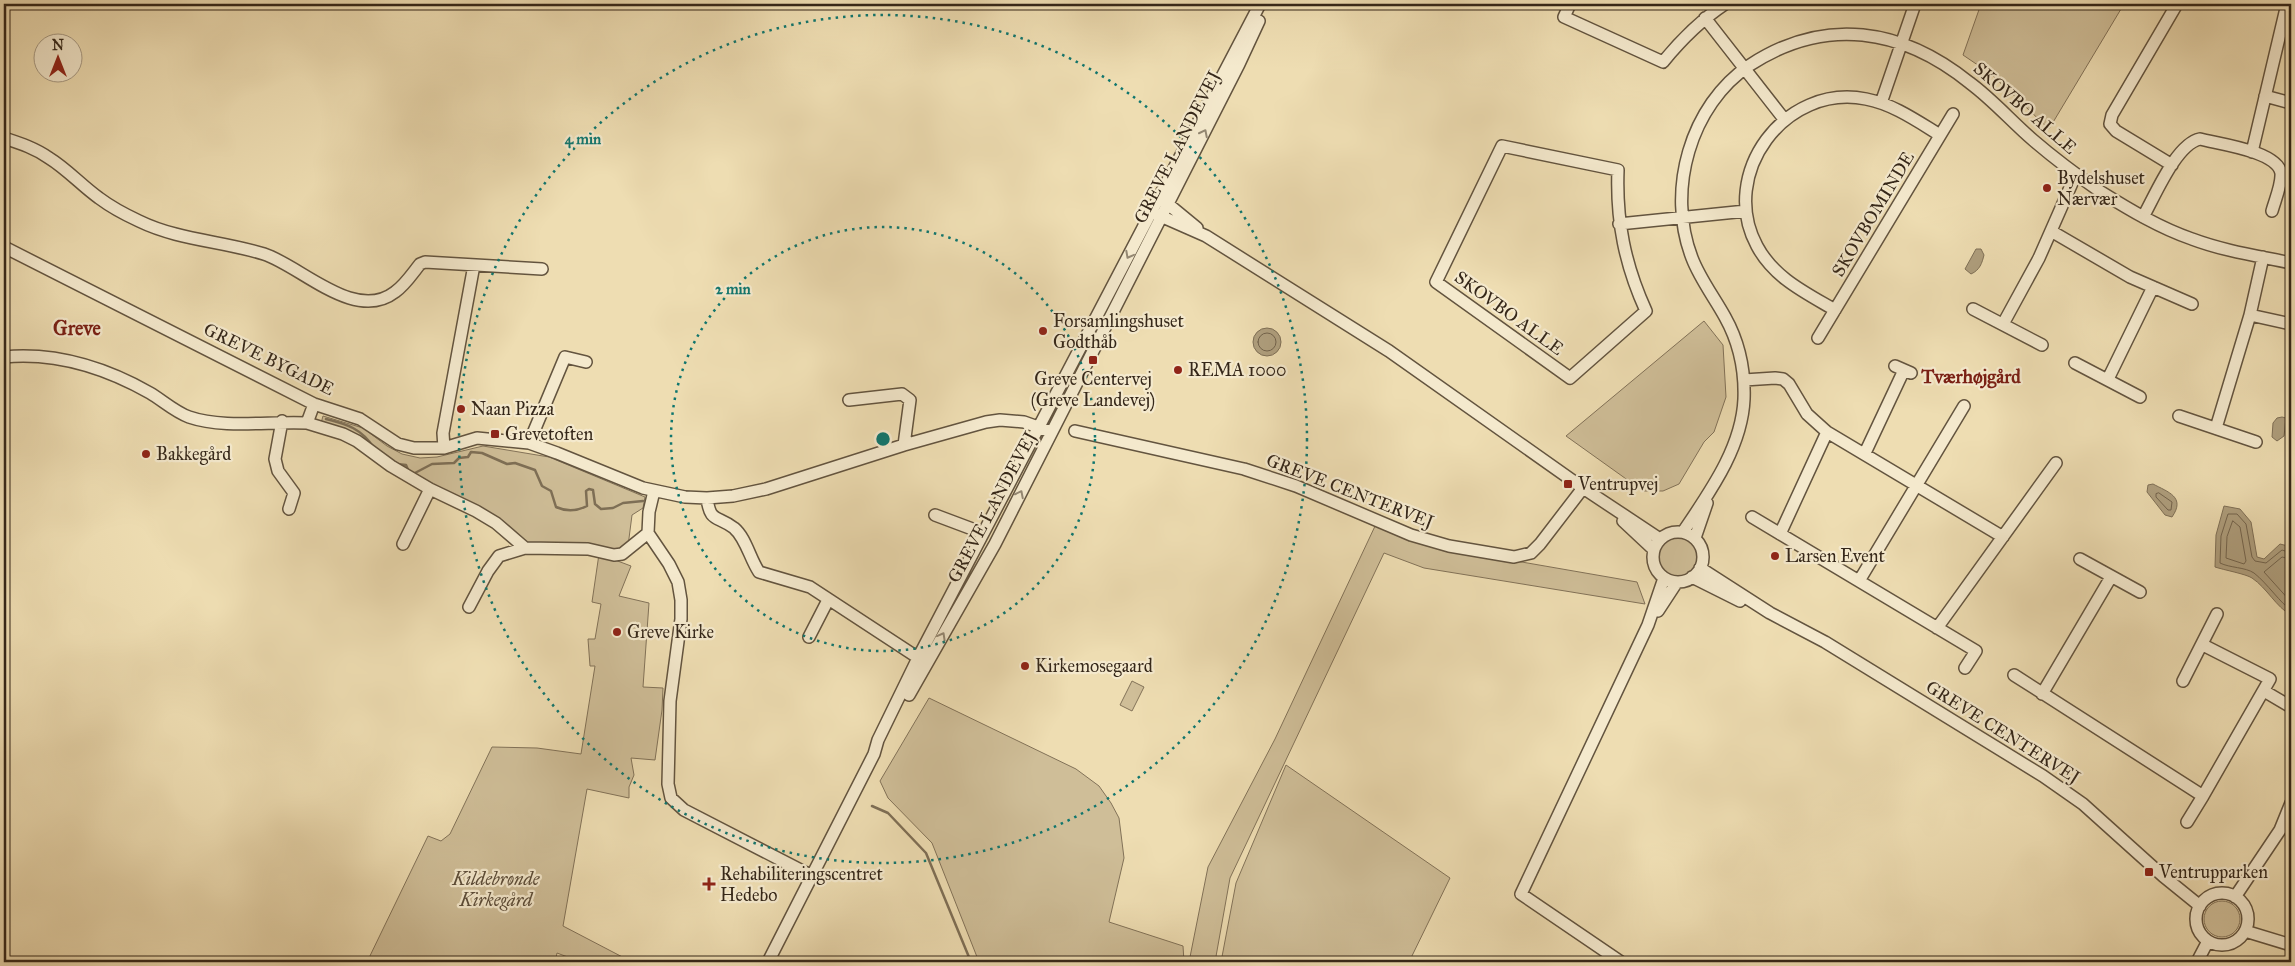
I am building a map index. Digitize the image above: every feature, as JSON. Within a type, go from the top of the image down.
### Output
[{"type":"street","name":"GREVE LANDEVEJ","points":[[923,660],[994,544],[1052,432],[1260,4]]},
{"type":"street","name":"GREVE LANDEVEJ","points":[[1164,200],[1239,64],[1266,4]]},
{"type":"street","points":[[1570,4],[1564,17],[1663,62],[1705,18],[1725,4]]},
{"type":"street","points":[[1881,103],[1915,4]]},
{"type":"street","points":[[2172,166],[2116,131],[2110,124],[2112,115],[2177,4]]},
{"type":"street","points":[[2252,152],[2288,4]]},
{"type":"street","points":[[1705,18],[1784,119]]},
{"type":"street","name":"SKOVBO ALLE","points":[[1683,532],[1711,489],[1737,436],[1744,400],[1742,363],[1734,334],[1698,273],[1686,237],[1682,218],[1682,190],[1686,162],[1694,135],[1707,110],[1724,88],[1745,69],[1768,54],[1785,46],[1820,36],[1848,34],[1875,36],[1902,43],[1926,54],[1972,83],[2032,139],[2076,174],[2143,217],[2196,241],[2291,263]]},
{"type":"street","points":[[2279,39],[2291,42]]},
{"type":"street","points":[[2265,96],[2291,103]]},
{"type":"street","points":[[1835,310],[1778,274],[1766,261],[1750,229],[1746,211],[1746,190],[1750,170],[1758,151],[1769,134],[1784,119],[1806,106],[1831,98],[1865,98],[1881,103],[1940,135]]},
{"type":"street","name":"SKOVBOMINDE","points":[[1818,338],[1953,114]]},
{"type":"street","points":[[4,138],[26,145],[49,157],[99,198],[139,221],[173,234],[264,254],[282,262],[334,293],[363,302],[383,299],[394,293],[420,264],[425,262],[542,269]]},
{"type":"street","points":[[2143,217],[2172,166],[2186,146],[2192,141],[2200,140],[2252,152],[2274,162],[2280,171],[2281,178],[2272,211]]},
{"type":"street","name":"SKOVBO ALLE","points":[[1502,146],[1618,170],[1619,224],[1624,254],[1633,283],[1646,311],[1570,378],[1436,282],[1502,146]]},
{"type":"street","points":[[2003,324],[2051,231],[2076,174]]},
{"type":"street","points":[[1164,200],[1206,236]]},
{"type":"street","points":[[1619,224],[1746,211]]},
{"type":"street","name":"GREVE LANDEVEJ","points":[[768,962],[874,754],[883,743],[983,534],[1037,427],[1157,214]]},
{"type":"street","points":[[1157,214],[1206,236],[1389,351],[1583,488],[1660,539]]},
{"type":"street","points":[[2051,231],[2108,265],[2192,304]]},
{"type":"street","name":"GREVE BYGADE","points":[[4,248],[314,404],[360,419],[398,444],[426,450],[444,448],[477,438],[529,443],[654,491],[684,497],[733,496],[766,488],[904,444],[968,426],[994,421],[1024,422],[1052,432]]},
{"type":"street","points":[[2216,428],[2250,315],[2263,257]]},
{"type":"street","points":[[444,448],[443,433],[474,265]]},
{"type":"street","points":[[2108,379],[2153,287]]},
{"type":"street","points":[[1973,308],[2042,345]]},
{"type":"street","points":[[2250,315],[2291,324]]},
{"type":"street","points":[[4,357],[60,357],[94,366],[148,392],[187,416],[208,422],[282,421],[307,423],[343,434],[357,441],[430,490],[476,511],[496,523],[525,548]]},
{"type":"street","points":[[529,443],[565,357],[586,362]]},
{"type":"street","points":[[2075,363],[2140,397]]},
{"type":"street","points":[[1865,453],[1903,369]]},
{"type":"street","points":[[1744,380],[1783,379],[1789,384],[1807,414],[1827,432],[2003,536]]},
{"type":"street","points":[[849,400],[902,394],[910,400],[904,444]]},
{"type":"street","points":[[307,423],[314,404]]},
{"type":"street","points":[[1859,581],[1963,405]]},
{"type":"street","points":[[2179,416],[2256,442]]},
{"type":"street","points":[[282,421],[274,459],[278,471],[294,492],[289,509]]},
{"type":"street","name":"GREVE CENTERVEJ","points":[[1075,431],[1244,469],[1296,486],[1411,535],[1449,546],[1514,557],[1531,553],[1540,544],[1583,488]]},
{"type":"street","points":[[1780,534],[1827,432]]},
{"type":"street","points":[[1937,628],[2056,464]]},
{"type":"street","name":"SKOVBO ALLE","points":[[1695,538],[1711,489]]},
{"type":"street","points":[[403,544],[430,490]]},
{"type":"street","points":[[654,491],[649,512],[648,533],[669,564],[678,582],[681,600],[681,619],[670,701],[668,784],[671,798],[684,810],[812,876]]},
{"type":"street","points":[[708,498],[709,512],[712,517],[734,528],[740,535],[759,572],[810,587],[923,660]]},
{"type":"street","points":[[1600,499],[1654,550]]},
{"type":"street","name":"GREVE LANDEVEJ","points":[[935,515],[983,534]]},
{"type":"street","points":[[1752,517],[1976,651],[1965,668]]},
{"type":"street","points":[[1675,532],[1683,532],[1695,538],[1703,552],[1700,568],[1692,578],[1677,582],[1664,578],[1654,566],[1654,550],[1660,539],[1675,532]]},
{"type":"street","points":[[469,607],[488,571],[499,556],[525,548],[588,549],[614,556],[630,550],[648,533]]},
{"type":"street","points":[[2080,559],[2140,592]]},
{"type":"street","name":"GREVE CENTERVEJ","points":[[1700,568],[1770,613],[1825,642],[2043,776],[2083,804],[2162,876],[2200,906]]},
{"type":"street","points":[[2042,694],[2111,577]]},
{"type":"street","points":[[1621,962],[1521,894],[1648,625],[1664,578]]},
{"type":"street","name":"GREVE CENTERVEJ","points":[[1692,578],[1731,598],[1770,613]]},
{"type":"street","points":[[1648,625],[1677,582]]},
{"type":"street","points":[[810,637],[828,600]]},
{"type":"street","points":[[2183,681],[2203,645],[2217,614]]},
{"type":"street","points":[[2187,822],[2270,679],[2203,645]]},
{"type":"street","points":[[2014,675],[2203,796]]},
{"type":"street","points":[[2264,691],[2291,707]]},
{"type":"street","points":[[2235,897],[2280,830],[2291,803]]},
{"type":"street","points":[[2220,893],[2235,897],[2246,908],[2248,923],[2245,931],[2233,942],[2216,944],[2208,941],[2201,934],[2197,925],[2196,915],[2200,906],[2205,899],[2220,893]]},
{"type":"street","points":[[2245,931],[2291,945]]},
{"type":"street","points":[[2197,962],[2208,941]]},
{"type":"green space","points":[[1981,4],[2124,4],[2049,129],[1991,74],[1963,55]]},
{"type":"green space","points":[[1704,321],[1723,345],[1726,397],[1714,432],[1704,442],[1679,484],[1663,491],[1643,491],[1566,436]]},
{"type":"green space","points":[[323,416],[363,428],[387,446],[402,454],[420,458],[437,457],[483,446],[549,457],[645,497],[643,508],[632,515],[628,546],[621,551],[526,545],[321,423]]},
{"type":"green space","points":[[1376,524],[1441,548],[1637,582],[1645,604],[1424,568],[1384,553],[1230,878],[1215,962],[1189,962],[1208,867],[1275,739]]},
{"type":"green space","points":[[1679,534],[1692,538],[1698,544],[1702,557],[1698,570],[1692,576],[1679,580],[1666,576],[1660,570],[1656,557],[1660,544],[1666,538]]},
{"type":"green space","name":"Kildebrønde Kirkegård","points":[[599,554],[631,566],[619,596],[649,603],[643,687],[663,688],[662,710],[655,760],[631,758],[634,775],[629,787],[629,798],[587,789],[563,926],[632,962],[581,962],[557,953],[555,962],[367,962],[428,836],[441,841],[450,834],[492,747],[537,748],[581,754],[595,666],[590,666],[588,639],[595,639],[601,604],[592,602]]},
{"type":"green space","points":[[1132,681],[1144,687],[1132,711],[1120,705]]},
{"type":"green space","points":[[929,698],[1076,769],[1099,786],[1119,818],[1124,858],[1109,922],[1183,946],[1184,962],[979,962],[932,843],[888,798],[880,781]]},
{"type":"green space","points":[[1286,765],[1450,878],[1409,962],[1221,962],[1236,883]]},
{"type":"green space","points":[[2222,901],[2234,907],[2240,919],[2234,931],[2222,937],[2210,931],[2204,919],[2210,907]]},
{"type":"water","points":[[1976,249],[1981,249],[1984,255],[1979,268],[1971,274],[1965,269]]},
{"type":"water","points":[[1267,328],[1277,332],[1281,342],[1277,352],[1267,356],[1257,352],[1253,342],[1257,332]]},
{"type":"water","points":[[2277,418],[2286,418],[2284,436],[2277,441],[2272,437],[2273,423]]},
{"type":"water","points":[[2153,484],[2169,493],[2176,500],[2176,510],[2172,517],[2165,515],[2147,492],[2148,485]]},
{"type":"water","points":[[2224,506],[2240,509],[2251,522],[2257,557],[2264,559],[2280,544],[2288,546],[2291,550],[2291,615],[2252,578],[2215,567],[2216,535]]},
{"type":"waterway","points":[[326,419],[353,428],[364,436],[374,448]]},
{"type":"waterway","points":[[397,464],[406,465],[409,472],[413,474],[432,464],[454,463],[459,458],[468,457],[471,452],[482,453],[507,464],[515,463],[535,470],[542,486],[551,491],[556,507],[560,509],[572,510],[587,506],[586,491],[589,489],[593,490],[595,504],[601,509],[613,508],[623,503],[643,501]]},
{"type":"waterway","points":[[872,806],[888,813],[926,853],[971,962]]},
{"type":"place","name":"Bydelshuset Nærvær","points":[[2047,188]]},
{"type":"place","name":"Forsamlingshuset Godthåb","points":[[1043,331]]},
{"type":"place","name":"Greve Centervej (Greve Landevej)","points":[[1093,360]]},
{"type":"place","name":"REMA 1000","points":[[1178,370]]},
{"type":"place","name":"Naan Pizza","points":[[461,409]]},
{"type":"place","name":"Grevetoften","points":[[495,434]]},
{"type":"place","name":"Bakkegård","points":[[146,454]]},
{"type":"place","name":"Ventrupvej","points":[[1568,484]]},
{"type":"place","name":"Larsen Event","points":[[1775,556]]},
{"type":"place","name":"Greve Kirke","points":[[617,632]]},
{"type":"place","name":"Kirkemosegaard","points":[[1025,666]]},
{"type":"place","name":"Ventrupparken","points":[[2149,872]]},
{"type":"place","name":"Rehabiliteringscentret Hedebo","points":[[709,884]]},
{"type":"district","name":"Greve","points":[[77,328]]},
{"type":"district","name":"Tværhøjgård","points":[[1971,376]]}]
